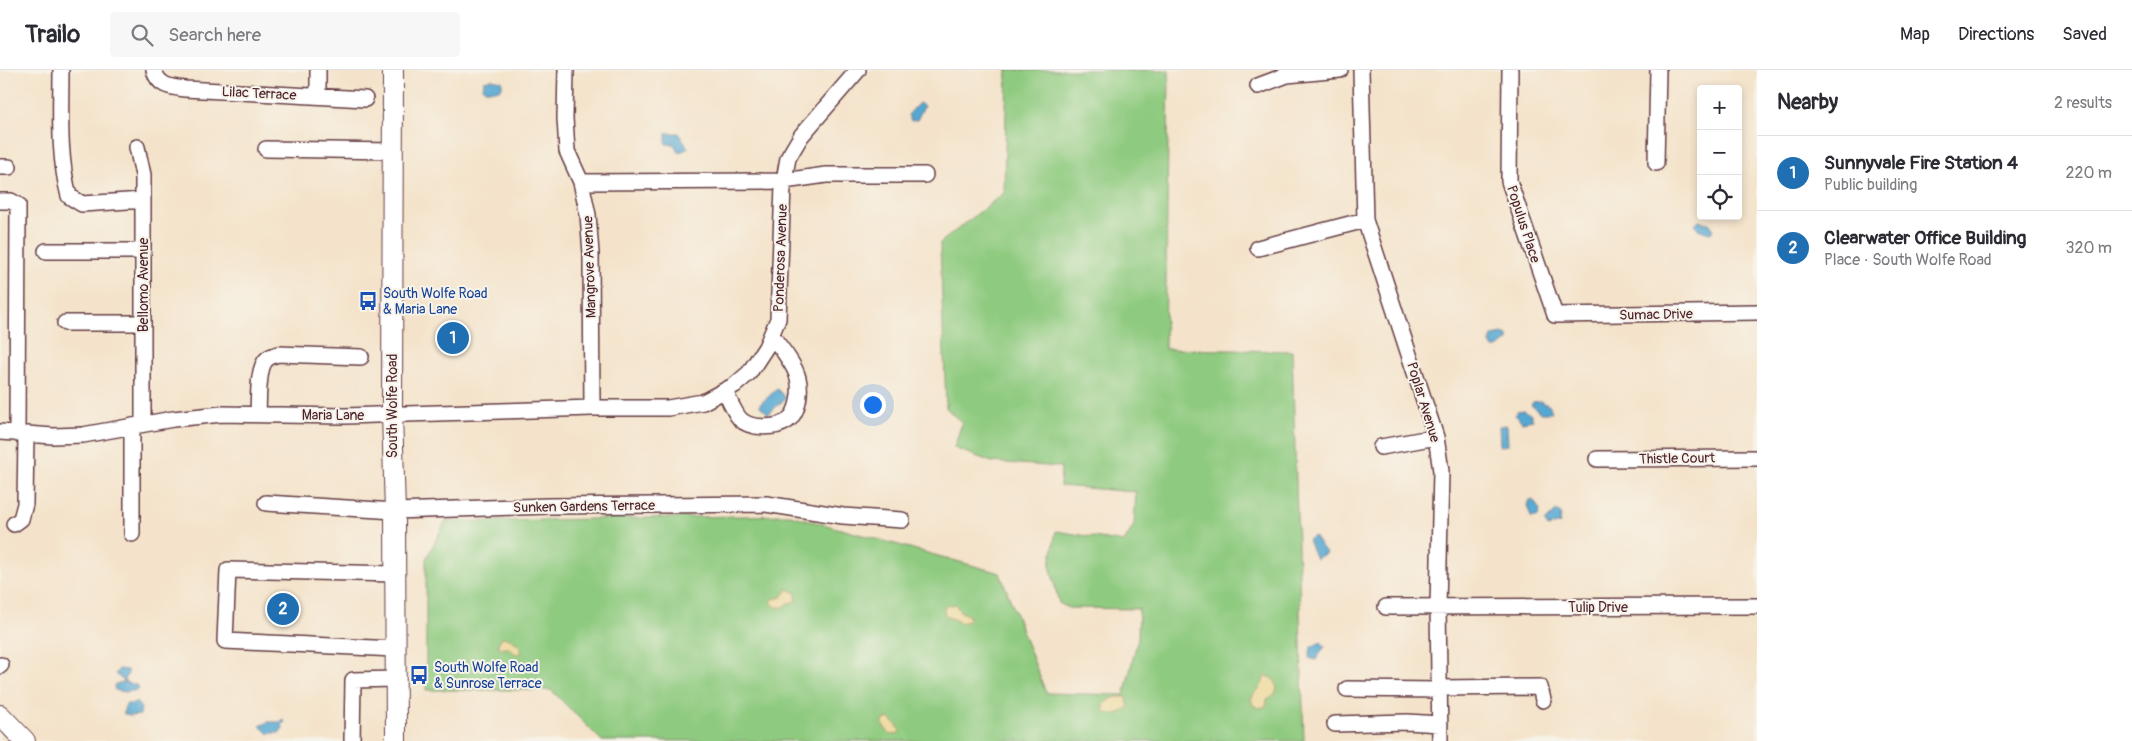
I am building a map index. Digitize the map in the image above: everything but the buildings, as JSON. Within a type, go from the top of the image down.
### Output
[{"type":"main road","name":"South Wolfe Road","points":[[393,70],[392,414],[395,510],[396,741]]},
{"type":"main road","points":[[2,720],[25,741]]},
{"type":"street","points":[[61,70],[61,154],[63,174],[69,196],[82,204],[143,200]]},
{"type":"street","points":[[318,70],[318,96]]},
{"type":"street","name":"Mangrove Avenue","points":[[566,70],[567,151],[581,182],[588,215],[591,253],[592,408]]},
{"type":"street","name":"Ponderosa Avenue","points":[[668,408],[703,402],[725,391],[749,373],[766,347],[778,319],[784,180],[788,158],[794,146],[858,70]]},
{"type":"street","points":[[1258,86],[1287,76],[1340,70]]},
{"type":"street","name":"Poplar Avenue","points":[[1360,70],[1365,220],[1436,437],[1442,471],[1438,608],[1440,741]]},
{"type":"street","name":"Populus Place","points":[[1510,70],[1510,181],[1555,315]]},
{"type":"street","points":[[1656,163],[1658,70]]},
{"type":"street","name":"Lilac Terrace","points":[[155,74],[167,86],[184,89],[366,99]]},
{"type":"street","name":"Bellomo Avenue","points":[[132,534],[143,323],[142,165],[137,148]]},
{"type":"street","points":[[266,149],[392,151]]},
{"type":"street","points":[[581,182],[784,180],[826,175],[925,175]]},
{"type":"street","points":[[0,201],[11,201],[18,205],[24,504],[21,519],[14,524]]},
{"type":"street","points":[[1258,248],[1365,220]]},
{"type":"street","points":[[46,252],[143,251]]},
{"type":"street","name":"Sumac Drive","points":[[1555,315],[1757,312]]},
{"type":"street","points":[[65,323],[143,323]]},
{"type":"street","points":[[725,391],[740,419],[756,426],[768,427],[787,421],[796,410],[799,392],[798,376],[771,335]]},
{"type":"street","points":[[258,414],[262,364],[267,358],[278,354],[361,357]]},
{"type":"street","name":"Maria Lane","points":[[0,432],[53,436],[83,435],[201,415],[345,416],[592,408],[668,408]]},
{"type":"street","points":[[1381,447],[1436,437]]},
{"type":"street","name":"Thistle Court","points":[[1597,459],[1757,458]]},
{"type":"street","name":"Sunken Gardens Terrace","points":[[266,503],[395,510],[549,506],[766,504],[843,516],[902,520]]},
{"type":"street","points":[[395,574],[228,570],[226,641],[395,649]]},
{"type":"street","name":"Tulip Drive","points":[[1386,607],[1757,606]]},
{"type":"street","points":[[352,741],[353,680],[396,679]]},
{"type":"street","points":[[1347,689],[1540,687],[1543,700]]},
{"type":"street","points":[[1335,724],[1407,722],[1440,724]]},
{"type":"green space","points":[[1007,70],[1169,70],[1165,349],[1292,351],[1304,741],[602,741],[551,690],[426,690],[426,559],[445,522],[790,515],[1000,573],[1046,693],[1124,695],[1138,638],[1139,609],[1069,608],[1059,603],[1050,565],[1056,531],[1124,542],[1134,525],[1136,492],[1060,486],[1061,467],[992,462],[954,448],[962,423],[946,408],[940,243],[1004,193]]},
{"type":"sand","points":[[788,589],[796,593],[796,601],[788,603],[784,607],[776,607],[771,602],[773,599],[782,597]]},
{"type":"sand","points":[[955,604],[960,611],[969,616],[968,621],[961,623],[945,615],[944,609],[946,606]]},
{"type":"sand","points":[[502,637],[515,642],[520,647],[521,653],[516,654],[509,648],[500,648],[498,644]]},
{"type":"sand","points":[[1265,676],[1275,681],[1276,690],[1267,699],[1266,706],[1259,708],[1253,705],[1251,699],[1261,687]]},
{"type":"sand","points":[[1117,697],[1126,697],[1129,706],[1119,713],[1107,713],[1104,710],[1106,703]]},
{"type":"sand","points":[[888,718],[900,730],[898,734],[890,735],[883,725],[883,721]]},
{"type":"water","points":[[492,79],[502,81],[500,90],[485,90],[483,88],[484,81]]},
{"type":"water","points":[[919,103],[924,106],[917,120],[911,121],[908,115]]},
{"type":"water","points":[[666,133],[679,133],[688,148],[679,153],[674,144],[666,144]]},
{"type":"water","points":[[1698,221],[1709,223],[1713,228],[1712,232],[1709,233],[1698,229],[1695,224]]},
{"type":"water","points":[[1503,334],[1508,336],[1508,340],[1498,348],[1493,348],[1490,343],[1492,336]]},
{"type":"water","points":[[777,389],[786,398],[768,414],[759,405]]},
{"type":"water","points":[[1540,401],[1550,406],[1552,413],[1541,413],[1531,405],[1533,402]]},
{"type":"water","points":[[1524,410],[1531,415],[1533,420],[1522,422],[1515,415],[1517,411]]},
{"type":"water","points":[[1507,425],[1508,445],[1500,446],[1499,426]]},
{"type":"water","points":[[1529,500],[1533,500],[1540,510],[1538,517],[1531,517],[1527,505]]},
{"type":"water","points":[[1556,511],[1561,514],[1560,523],[1548,527],[1545,522]]},
{"type":"water","points":[[1314,536],[1326,553],[1316,559],[1308,540]]},
{"type":"water","points":[[1321,642],[1325,646],[1316,660],[1309,658],[1311,647]]},
{"type":"water","points":[[119,669],[127,670],[128,674],[124,679],[127,683],[137,685],[139,687],[138,690],[125,692],[115,690],[115,684],[125,682],[115,674]]},
{"type":"water","points":[[136,702],[141,708],[140,715],[129,716],[123,713],[126,704],[134,704]]},
{"type":"water","points":[[283,720],[285,722],[282,724],[283,728],[279,733],[267,733],[260,726],[268,722],[280,722]]},
{"type":"place","name":"South Wolfe Road & Maria Lane","points":[[368,301]]},
{"type":"place","name":"Sunnyvale Fire Station 4","points":[[453,338]]},
{"type":"place","name":"Clearwater Office Building","points":[[283,609]]},
{"type":"place","name":"South Wolfe Road & Sunrose Terrace","points":[[419,675]]}]
